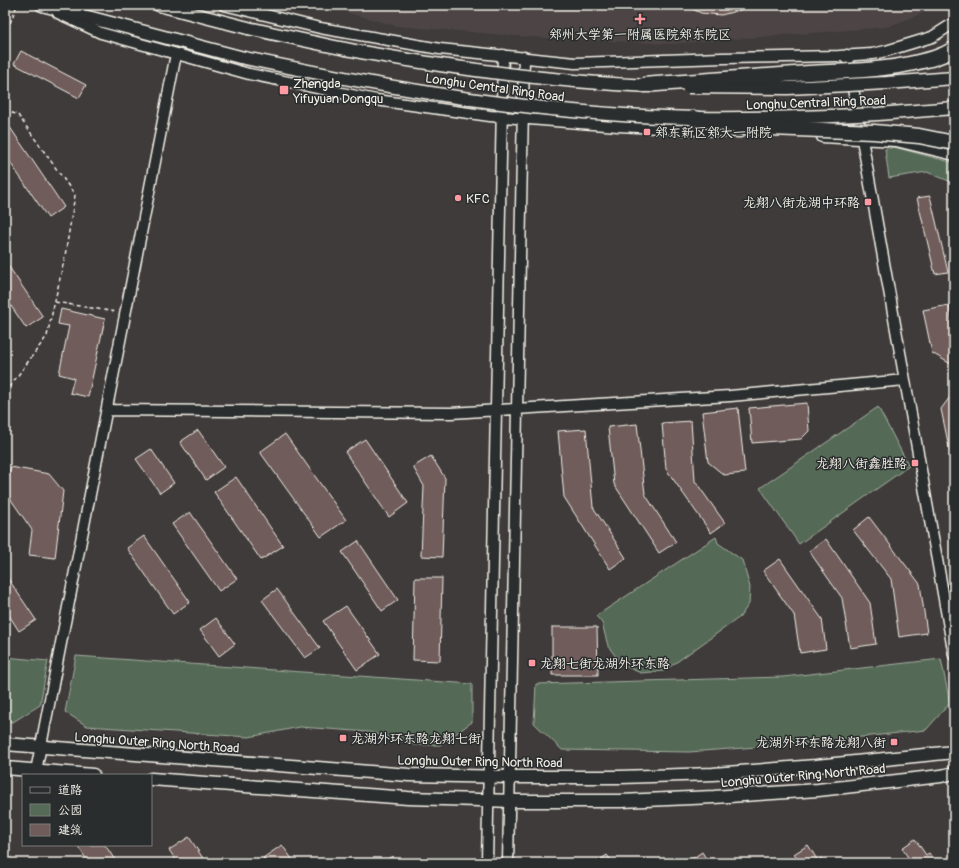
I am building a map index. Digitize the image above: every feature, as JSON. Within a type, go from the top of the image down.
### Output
[{"type":"highway","points":[[643,85],[808,73],[878,70],[934,59],[954,49]]},
{"type":"highway","points":[[693,118],[742,127],[874,132],[919,136],[954,143]]},
{"type":"main road","name":"Longhu Central Ring Road","points":[[41,5],[240,57],[342,78],[441,94],[571,111],[693,118],[764,119],[880,114],[954,108]]},
{"type":"main road","name":"Longhu Central Ring Road","points":[[159,5],[248,28],[361,52],[476,70],[542,78],[643,85],[736,88],[788,88],[863,85],[954,78]]},
{"type":"main road","name":"Longhu Outer Ring North Road","points":[[5,744],[410,775],[489,777],[620,777],[713,774],[816,766],[954,752]]},
{"type":"main road","points":[[5,768],[79,774]]},
{"type":"main road","name":"Longhu Outer Ring North Road","points":[[152,779],[408,798],[488,801],[621,801],[818,790],[941,776],[954,773]]},
{"type":"street","points":[[41,5],[101,33],[249,74],[376,100],[502,117],[618,126],[896,141],[954,155]]},
{"type":"street","points":[[224,5],[320,28],[440,49],[575,63],[872,54],[932,37],[954,23]]},
{"type":"street","points":[[36,771],[176,54]]},
{"type":"street","points":[[487,863],[503,55]]},
{"type":"street","points":[[847,55],[954,655]]},
{"type":"street","points":[[508,863],[524,58]]},
{"type":"street","points":[[107,410],[451,412],[730,396],[905,380]]},
{"type":"path","points":[[5,36],[17,5]]},
{"type":"path","points":[[5,110],[18,115],[75,195],[65,256],[47,336],[5,393]]},
{"type":"path","points":[[55,302],[125,314]]},
{"type":"shaded area","name":"郑州大学第一附属医院郑东院区","points":[[320,5],[929,5],[923,13],[887,27],[670,44],[530,37],[396,26]]},
{"type":"green space","points":[[894,147],[954,163],[954,183],[927,172],[889,178],[885,149]]},
{"type":"green space","points":[[878,407],[909,466],[799,544],[760,488]]},
{"type":"green space","points":[[716,537],[718,543],[742,560],[750,587],[749,604],[740,617],[664,671],[641,673],[622,665],[608,646],[602,623],[596,616]]},
{"type":"green space","points":[[76,656],[472,684],[472,722],[440,745],[415,745],[369,732],[300,727],[249,737],[87,726],[65,712]]},
{"type":"green space","points":[[5,657],[48,661],[40,705],[13,722],[5,721]]},
{"type":"green space","points":[[941,659],[950,703],[926,730],[798,744],[689,752],[562,750],[534,723],[536,684],[783,677]]},
{"type":"building","points":[[684,5],[748,5],[740,10],[721,15],[701,13]]},
{"type":"building","points":[[21,51],[86,85],[79,98],[14,64]]},
{"type":"building","points":[[5,120],[64,207],[48,218],[5,155]]},
{"type":"building","points":[[930,196],[948,272],[935,274],[917,198]]},
{"type":"building","points":[[5,261],[43,317],[26,328],[5,297]]},
{"type":"building","points":[[949,305],[954,331],[954,362],[949,363],[932,353],[923,310]]},
{"type":"building","points":[[61,309],[105,319],[88,397],[70,393],[74,378],[59,374],[69,326],[58,324]]},
{"type":"building","points":[[953,393],[954,451],[950,452],[941,409]]},
{"type":"building","points":[[807,403],[809,431],[801,439],[752,443],[749,408]]},
{"type":"building","points":[[738,408],[745,473],[724,475],[708,462],[702,412]]},
{"type":"building","points":[[691,421],[695,481],[725,523],[711,533],[666,469],[662,423]]},
{"type":"building","points":[[637,424],[645,494],[676,542],[659,553],[614,484],[608,427]]},
{"type":"building","points":[[586,429],[593,507],[626,558],[610,569],[564,497],[558,431]]},
{"type":"building","points":[[198,430],[224,467],[206,480],[180,442]]},
{"type":"building","points":[[285,434],[346,520],[321,537],[260,452]]},
{"type":"building","points":[[365,439],[408,503],[389,517],[345,452]]},
{"type":"building","points":[[151,449],[174,483],[160,493],[136,459]]},
{"type":"building","points":[[431,456],[445,478],[442,557],[421,556],[424,486],[413,467]]},
{"type":"building","points":[[11,467],[49,474],[63,491],[55,558],[29,555],[32,530],[5,491],[5,481]]},
{"type":"building","points":[[236,477],[283,546],[261,560],[214,492]]},
{"type":"building","points":[[190,512],[237,579],[219,591],[172,524]]},
{"type":"building","points":[[869,517],[920,584],[927,633],[899,637],[891,579],[853,530]]},
{"type":"building","points":[[144,536],[190,602],[173,614],[127,548]]},
{"type":"building","points":[[826,539],[870,603],[876,644],[850,648],[842,598],[809,551]]},
{"type":"building","points":[[358,541],[398,600],[382,611],[342,552]]},
{"type":"building","points":[[780,559],[822,619],[826,649],[800,653],[794,615],[763,571]]},
{"type":"building","points":[[5,574],[36,620],[19,631],[5,609]]},
{"type":"building","points":[[415,578],[442,578],[440,661],[413,660]]},
{"type":"building","points":[[277,589],[320,648],[305,658],[262,600]]},
{"type":"building","points":[[346,606],[380,654],[357,670],[323,621]]},
{"type":"building","points":[[216,618],[235,644],[219,656],[200,630]]},
{"type":"building","points":[[552,627],[597,627],[598,675],[552,675]]},
{"type":"building","points":[[189,837],[206,863],[178,863],[169,850]]},
{"type":"building","points":[[915,839],[926,855],[929,853],[936,863],[905,863],[909,859],[902,848]]},
{"type":"building","points":[[282,845],[295,863],[267,863],[263,858]]},
{"type":"building","points":[[808,845],[818,861],[821,858],[824,863],[800,863],[794,854]]},
{"type":"building","points":[[78,846],[106,846],[117,863],[89,863]]},
{"type":"building","points":[[5,848],[11,857],[5,861]]},
{"type":"building","points":[[702,852],[709,863],[690,863],[689,861]]},
{"type":"building","points":[[607,855],[613,863],[595,863]]},
{"type":"building","points":[[392,856],[396,863],[382,863]]},
{"type":"place","name":"郑州大学第一附属医院郑东院区","points":[[640,19]]},
{"type":"place","name":"Zhengda Yifuyuan Dongqu","points":[[284,90]]},
{"type":"place","name":"郑东新区郑大一附院","points":[[647,132]]},
{"type":"place","name":"KFC","points":[[458,198]]},
{"type":"place","name":"龙翔八街龙湖中环路","points":[[868,202]]},
{"type":"place","name":"龙翔八街鑫胜路","points":[[915,463]]},
{"type":"place","name":"龙翔七街龙湖外环东路","points":[[532,663]]},
{"type":"place","name":"龙湖外环东路龙翔七街","points":[[343,738]]},
{"type":"place","name":"龙湖外环东路龙翔八街","points":[[894,742]]}]
